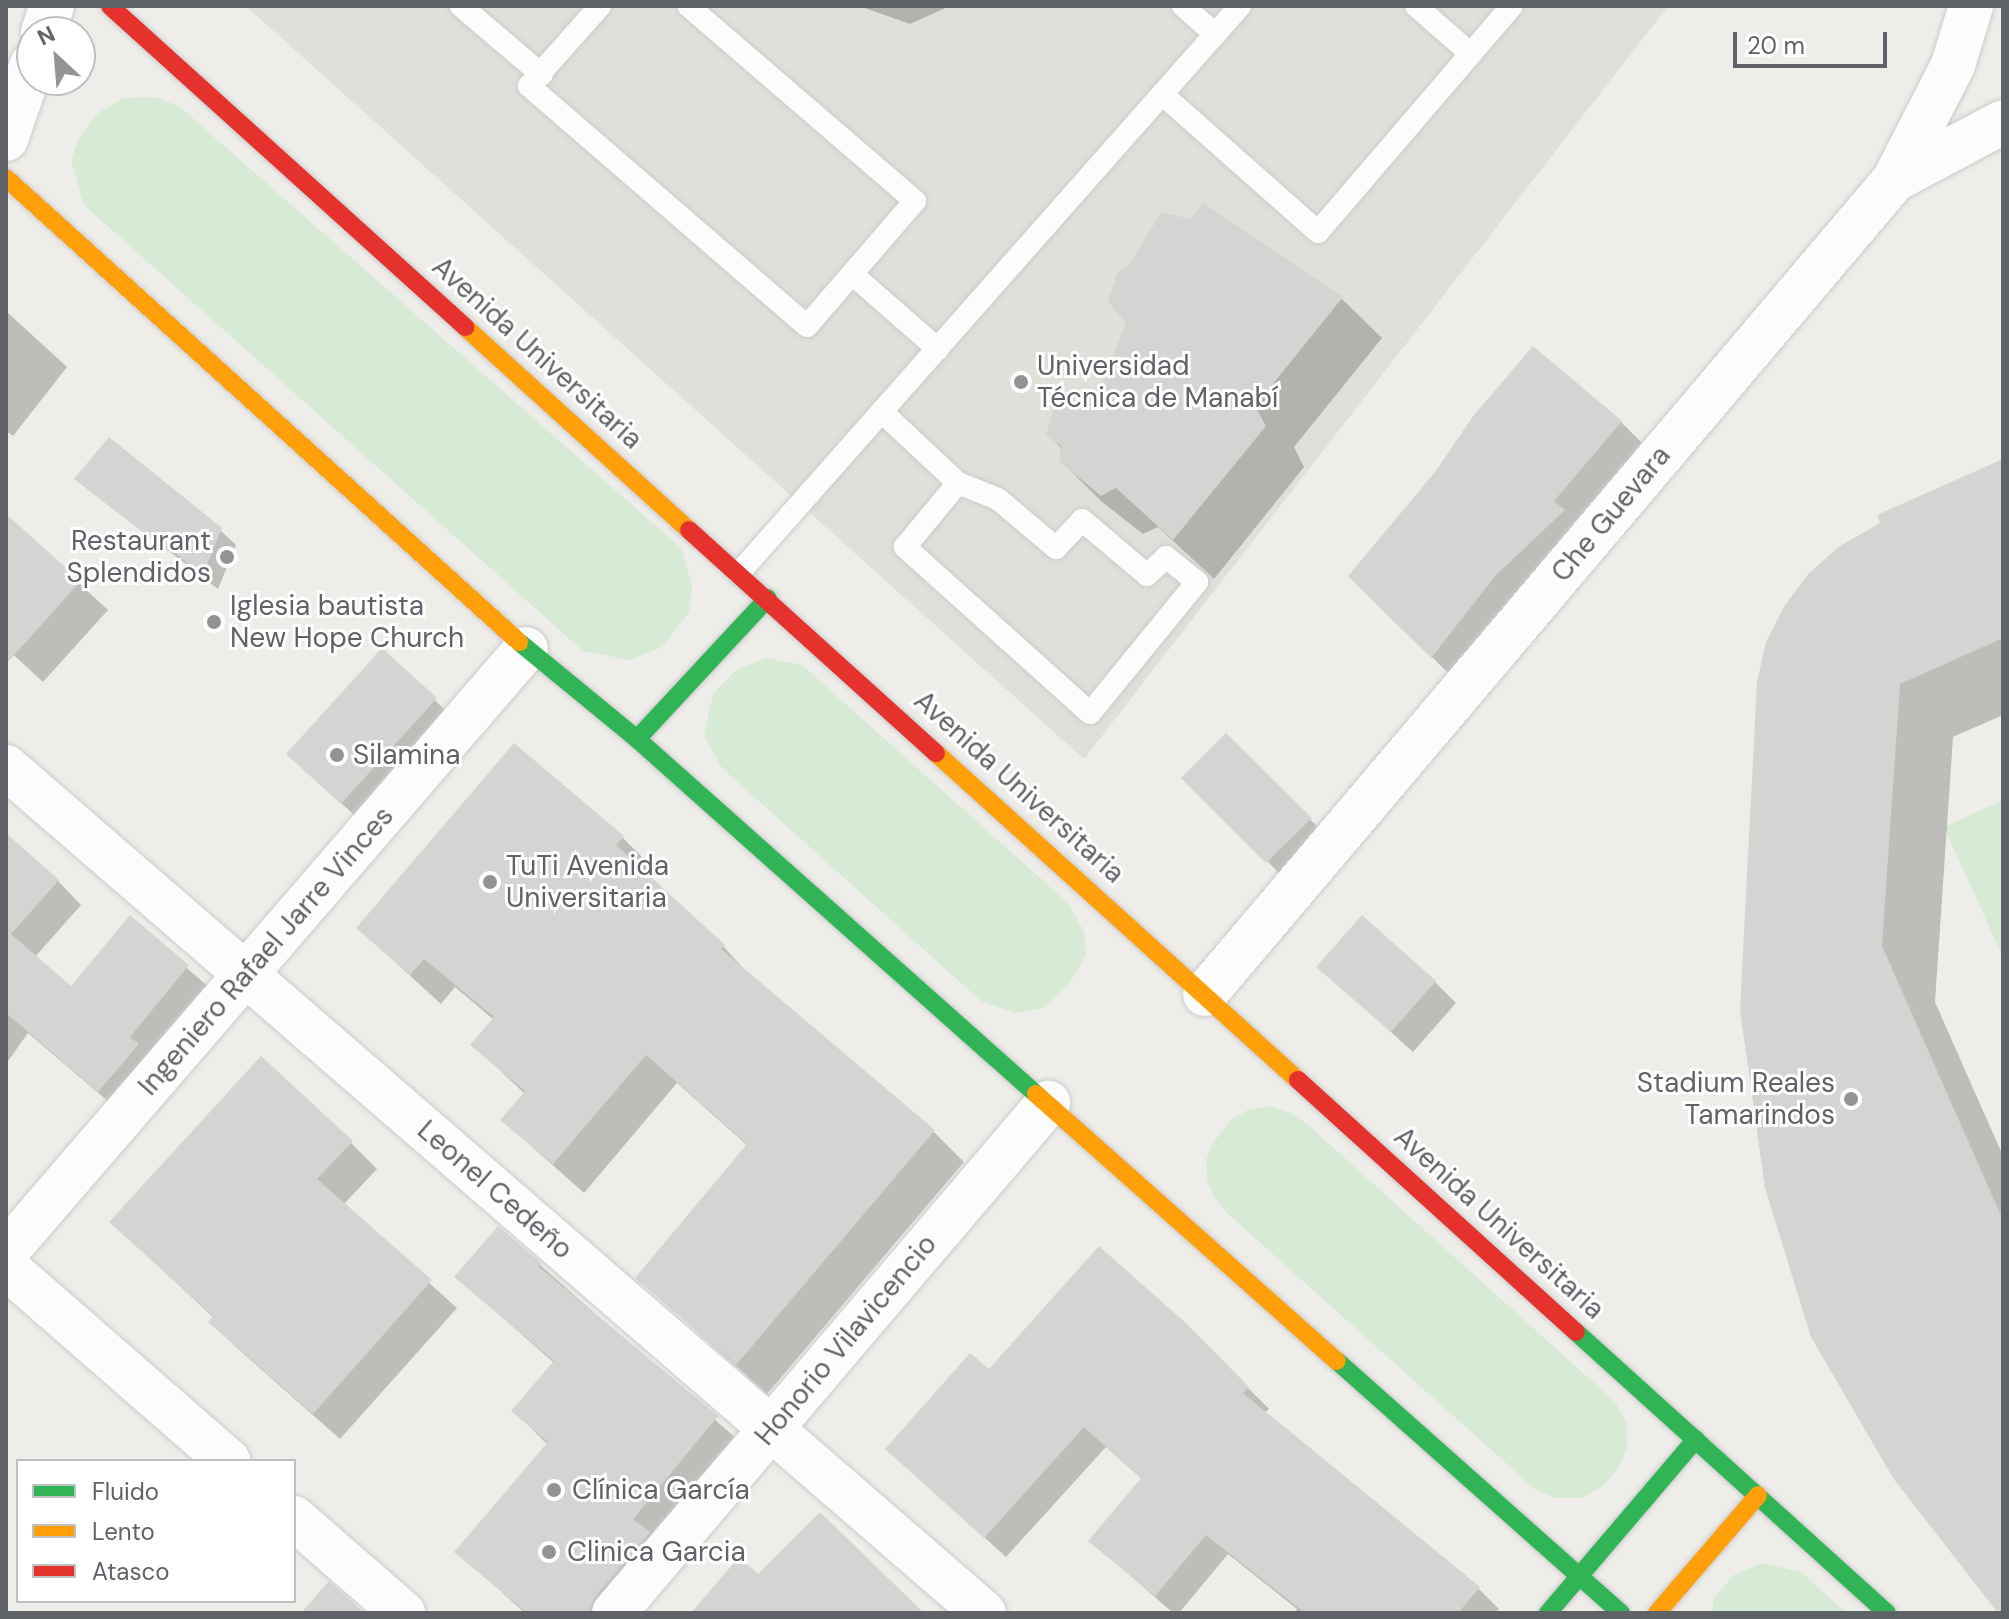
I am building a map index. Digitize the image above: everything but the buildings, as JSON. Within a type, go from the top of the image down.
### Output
[{"type":"main road","name":"Avenida Universitaria","points":[[110,6],[1887,1613]]},
{"type":"main road","points":[[6,178],[526,649],[637,739],[1621,1613]]},
{"type":"main road","points":[[637,739],[768,598]]},
{"type":"main road","points":[[1548,1612],[1577,1574],[1696,1439]]},
{"type":"main road","points":[[1657,1613],[1758,1495]]},
{"type":"main road","points":[[1548,1612],[1566,1605],[1583,1605],[1599,1613]]},
{"type":"street","name":"Che Guevara","points":[[1205,994],[1894,180],[1953,65],[1971,6]]},
{"type":"street","points":[[6,139],[21,96]]},
{"type":"street","points":[[1894,180],[2003,122]]},
{"type":"street","name":"Ingeniero Rafael Jarre Vinces","points":[[6,1252],[526,649]]},
{"type":"street","name":"Leonel Cedeño","points":[[6,767],[984,1613]]},
{"type":"street","name":"Honorio Vilavicencio","points":[[614,1613],[1048,1103]]},
{"type":"street","points":[[6,1267],[226,1459]]},
{"type":"street","points":[[296,1520],[403,1613]]},
{"type":"lane","points":[[461,6],[542,75]]},
{"type":"lane","points":[[600,6],[542,75],[529,86],[807,326],[915,201],[688,6]]},
{"type":"lane","points":[[1183,6],[1215,34]]},
{"type":"lane","points":[[739,573],[1240,6]]},
{"type":"lane","points":[[1416,6],[1471,54]]},
{"type":"lane","points":[[1162,94],[1318,232],[1512,6]]},
{"type":"lane","points":[[852,274],[938,349]]},
{"type":"lane","points":[[882,412],[958,483],[998,499],[1056,548],[1082,520],[1147,575],[1166,557],[1197,582],[1090,713],[905,547],[958,483]]},
{"type":"shaded area","name":"Universidad Técnica de Manabí","points":[[246,6],[1668,6],[1084,759]]},
{"type":"green space","points":[[155,97],[180,107],[682,549],[692,587],[689,612],[662,647],[630,660],[583,651],[84,205],[71,160],[79,138],[97,114],[123,98]]},
{"type":"green space","points":[[766,658],[802,665],[1069,904],[1084,932],[1086,955],[1069,984],[1044,1008],[1016,1013],[981,1001],[722,768],[704,735],[713,694],[735,671]]},
{"type":"green space","points":[[2003,800],[2003,957],[1944,827]]},
{"type":"green space","points":[[1268,1106],[1289,1112],[1307,1124],[1615,1402],[1626,1423],[1627,1447],[1619,1467],[1603,1486],[1582,1498],[1556,1498],[1536,1490],[1227,1213],[1213,1195],[1207,1179],[1206,1161],[1212,1144],[1232,1119],[1248,1110]]},
{"type":"green space","points":[[1762,1563],[1801,1572],[1846,1613],[1712,1613],[1714,1598],[1734,1575]]},
{"type":"traffic: fast","points":[[637,739],[768,598]]},
{"type":"traffic: fast","points":[[519,642],[637,739],[1036,1094]]},
{"type":"traffic: fast","points":[[1576,1332],[1887,1613]]},
{"type":"traffic: fast","points":[[1337,1361],[1621,1613]]},
{"type":"traffic: fast","points":[[1548,1613],[1696,1439]]},
{"type":"traffic: slow","points":[[6,178],[519,642]]},
{"type":"traffic: slow","points":[[465,327],[689,530]]},
{"type":"traffic: slow","points":[[936,753],[1298,1080]]},
{"type":"traffic: slow","points":[[1036,1094],[1337,1361]]},
{"type":"traffic: slow","points":[[1657,1613],[1758,1495]]},
{"type":"traffic: jam","points":[[110,6],[465,327]]},
{"type":"traffic: jam","points":[[689,530],[936,753]]},
{"type":"traffic: jam","points":[[1298,1080],[1576,1332]]},
{"type":"place","name":"Universidad Técnica de Manabí","points":[[1021,382]]},
{"type":"place","name":"Restaurant Splendidos","points":[[227,557]]},
{"type":"place","name":"Iglesia bautista New Hope Church","points":[[214,622]]},
{"type":"place","name":"Silamina","points":[[337,755]]},
{"type":"place","name":"TuTi Avenida Universitaria","points":[[490,882]]},
{"type":"place","name":"Stadium Reales Tamarindos","points":[[1851,1099]]},
{"type":"place","name":"Clínica García","points":[[554,1490]]},
{"type":"place","name":"Clinica Garcia","points":[[549,1552]]}]
